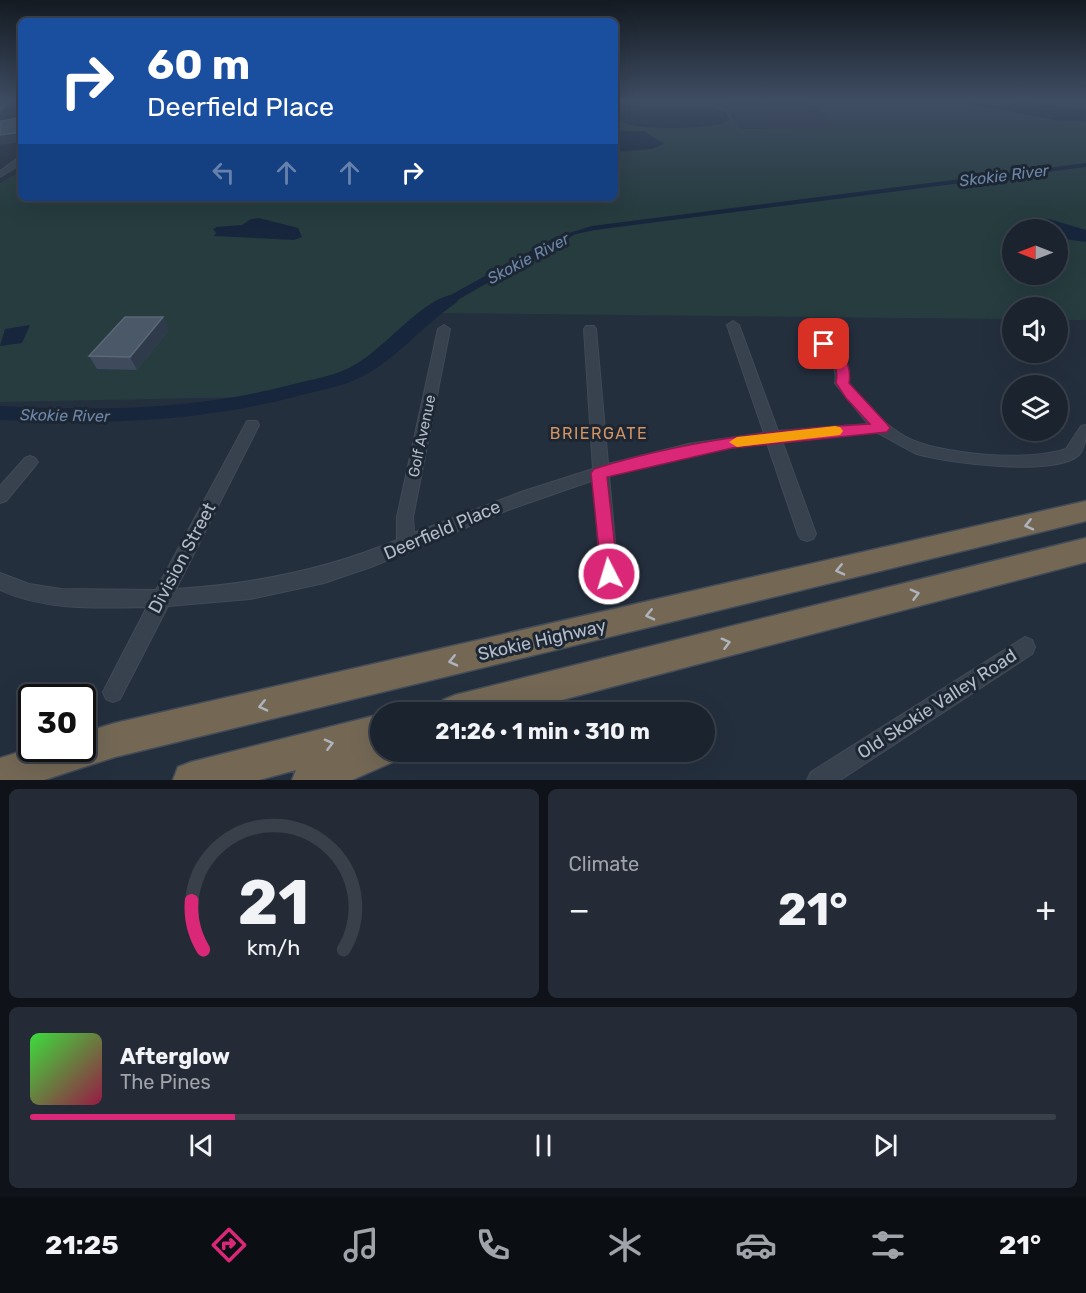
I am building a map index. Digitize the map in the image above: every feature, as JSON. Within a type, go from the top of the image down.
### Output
[{"type":"highway","name":"Skokie Highway","points":[[0,776],[99,744],[1086,511]]},
{"type":"highway","points":[[496,702],[1086,550]]},
{"type":"highway","points":[[524,702],[609,674]]},
{"type":"highway","points":[[191,780],[370,734]]},
{"type":"highway","points":[[310,780],[370,755]]},
{"type":"highway","points":[[0,765],[18,761]]},
{"type":"street","points":[[0,171],[18,161]]},
{"type":"street","points":[[0,175],[18,161]]},
{"type":"street","points":[[733,325],[807,534]]},
{"type":"street","name":"Golf Avenue","points":[[406,543],[405,517],[444,329]]},
{"type":"street","points":[[590,329],[599,473],[609,574]]},
{"type":"street","points":[[824,344],[839,357],[845,371],[843,383],[851,395],[882,428],[917,449],[999,460],[1038,460],[1074,451],[1086,430]]},
{"type":"street","name":"Division Street","points":[[113,692],[252,425]]},
{"type":"street","name":"Deerfield Place","points":[[0,581],[26,592],[57,597],[161,599],[221,596],[270,589],[353,566],[506,503],[599,473],[669,455],[772,437],[882,428]]},
{"type":"street","points":[[0,497],[30,462]]},
{"type":"street","name":"Old Skokie Valley Road","points":[[819,780],[1025,648]]},
{"type":"green space","points":[[618,137],[1086,137],[1086,320],[1068,320],[1068,297],[1002,297],[1002,319],[435,313],[348,371],[256,397],[0,402],[0,183],[18,173],[18,201],[618,201]]},
{"type":"water","points":[[618,137],[654,137],[664,144],[651,149],[618,152]]},
{"type":"water","points":[[1086,163],[1086,167],[576,234],[435,313],[418,313],[556,237],[592,226]]},
{"type":"water","points":[[259,218],[298,228],[302,237],[294,240],[214,236],[216,233],[213,229],[217,227],[242,225],[251,219]]},
{"type":"water","points":[[1068,225],[1086,230],[1086,242],[1068,239]]},
{"type":"water","points":[[30,325],[22,343],[0,346],[5,329]]},
{"type":"building","points":[[125,317],[163,317],[130,357],[89,356]]},
{"type":"waterway","name":"Skokie River","points":[[0,413],[77,416],[153,414],[190,411],[266,398],[356,372],[381,356],[437,308],[450,300]]},
{"type":"slow traffic","points":[[737,442],[835,431]]},
{"type":"district","name":"BRIERGATE","points":[[599,433]]},
{"type":"route","points":[[609,574],[599,473],[669,455],[732,443],[821,432],[882,428],[851,395],[843,383],[845,371],[839,357],[824,344]]}]
